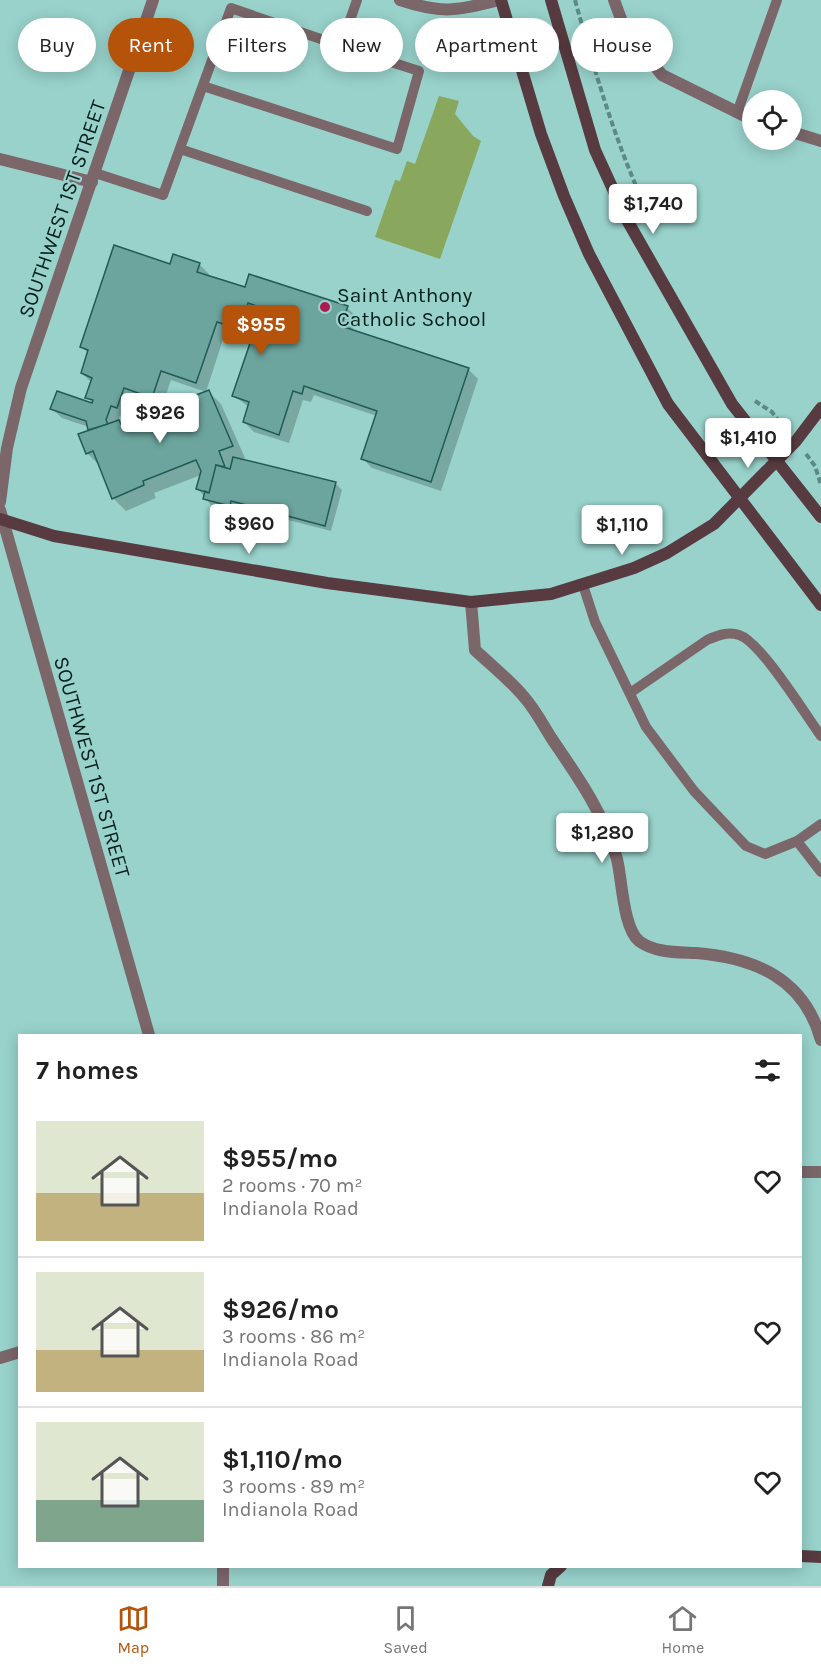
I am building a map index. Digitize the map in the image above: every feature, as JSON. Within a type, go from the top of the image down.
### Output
[{"type":"main road","points":[[500,0],[541,134],[590,254],[668,404],[821,605]]},
{"type":"main road","points":[[551,0],[596,150],[627,220],[732,404],[821,517]]},
{"type":"main road","points":[[0,520],[54,536],[305,580],[471,602],[551,594],[583,585],[667,553],[714,524],[796,441],[821,408]]},
{"type":"main road","points":[[802,1557],[821,1557]]},
{"type":"main road","points":[[548,1586],[551,1575],[559,1568]]},
{"type":"street","name":"SOUTHWEST 1ST STREET","points":[[0,502],[7,448],[21,388],[153,0]]},
{"type":"street","points":[[400,0],[431,9],[455,11],[500,0]]},
{"type":"street","points":[[614,0],[624,27],[662,75],[742,115]]},
{"type":"street","points":[[802,135],[821,141]]},
{"type":"street","points":[[0,159],[93,177]]},
{"type":"street","name":"SOUTHWEST 1ST STREET","points":[[0,510],[0,520],[149,1034]]},
{"type":"street","points":[[471,602],[475,650],[524,697],[587,791],[604,824],[616,859],[630,927],[638,940],[658,950],[755,963],[779,977],[803,1002],[821,1040]]},
{"type":"street","points":[[802,1172],[821,1172]]},
{"type":"street","points":[[0,1358],[18,1353]]},
{"type":"street","points":[[223,1568],[223,1586]]},
{"type":"lane","points":[[351,18],[357,0]]},
{"type":"lane","points":[[736,113],[777,0]]},
{"type":"lane","points":[[93,177],[163,195],[231,8],[320,38]]},
{"type":"lane","points":[[203,86],[397,149],[419,71],[403,66]]},
{"type":"lane","points":[[180,149],[367,211]]},
{"type":"lane","points":[[583,585],[595,622],[646,727],[687,782],[746,846],[765,854],[797,841],[821,824]]},
{"type":"lane","points":[[630,693],[707,640],[721,634],[738,634],[755,645],[821,736]]},
{"type":"lane","points":[[797,841],[821,872]]},
{"type":"path","points":[[575,0],[620,148],[655,228]]},
{"type":"path","points":[[751,396],[777,418]]},
{"type":"path","points":[[815,466],[821,485]]},
{"type":"green space","points":[[439,96],[459,101],[455,114],[473,136],[481,141],[440,259],[375,237],[395,180],[400,181],[407,161],[415,164]]},
{"type":"building","name":"Saint Anthony Catholic School","points":[[114,245],[170,264],[173,254],[200,263],[197,272],[245,287],[249,274],[348,306],[341,326],[469,368],[431,482],[361,459],[377,411],[304,386],[302,394],[293,391],[279,435],[243,422],[249,402],[232,396],[262,308],[248,303],[245,314],[241,313],[236,328],[217,322],[196,383],[161,371],[152,398],[124,388],[117,408],[111,406],[106,420],[108,424],[88,430],[86,421],[50,409],[57,391],[92,403],[93,400],[85,398],[92,378],[81,373],[88,350],[80,347]]},
{"type":"building","points":[[209,390],[233,446],[219,451],[225,467],[216,465],[209,493],[196,489],[201,471],[196,460],[143,481],[144,485],[112,499],[93,451],[86,454],[78,434],[119,420],[121,424]]},
{"type":"building","points":[[233,457],[336,482],[325,526],[231,501],[230,506],[203,499],[205,491],[209,493],[216,465],[230,469]]},
{"type":"place","name":"Saint Anthony Catholic School","points":[[325,307]]}]
